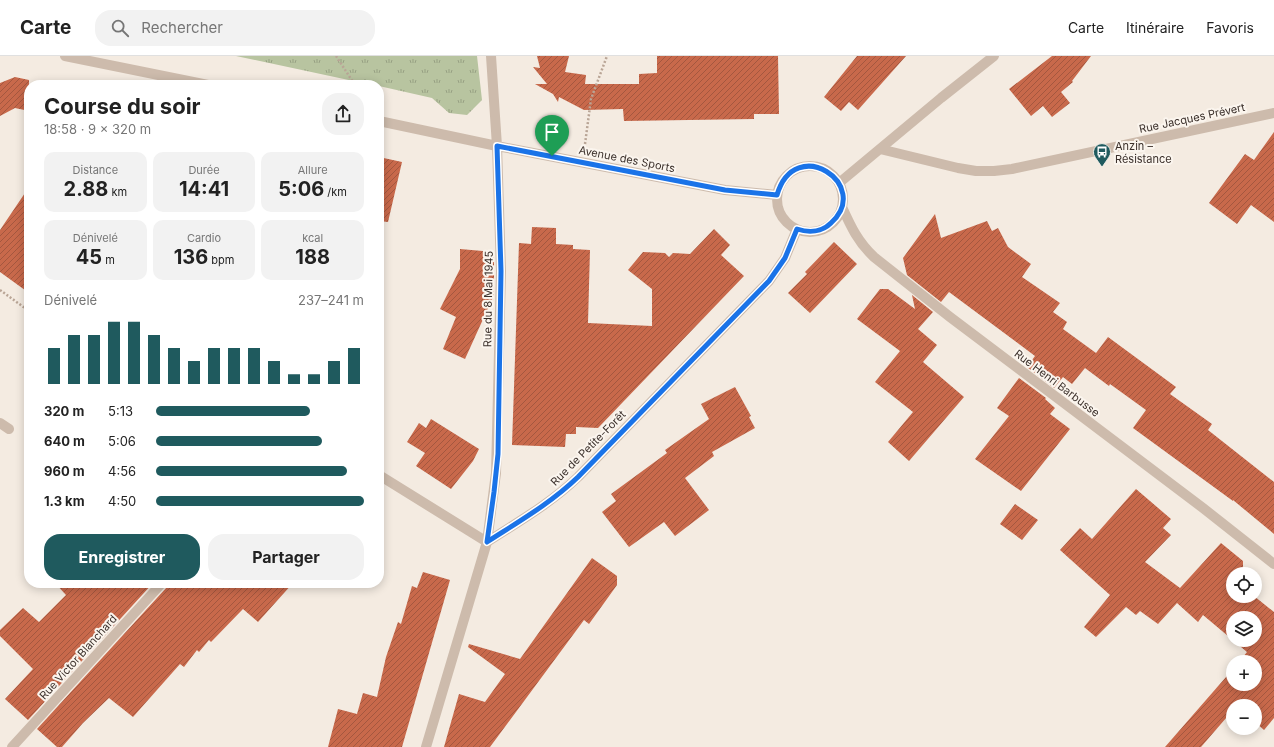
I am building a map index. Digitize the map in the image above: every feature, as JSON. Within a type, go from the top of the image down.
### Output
[{"type":"street","points":[[65,56],[183,80]]},
{"type":"street","name":"Rue du 8 Mai 1945","points":[[487,542],[498,454],[501,271],[497,146],[491,56]]},
{"type":"street","points":[[839,183],[994,56]]},
{"type":"street","name":"Rue Jacques Prévert","points":[[880,149],[976,171],[1012,169],[1274,113]]},
{"type":"street","name":"Avenue des Sports","points":[[384,122],[497,146],[725,190],[777,195]]},
{"type":"street","points":[[812,166],[823,169],[832,174],[839,183],[843,197],[842,207],[837,218],[829,226],[808,232],[797,229],[788,223],[781,215],[777,195],[781,184],[791,172],[801,167],[812,166]]},
{"type":"street","name":"Rue Henri Barbusse","points":[[842,207],[854,232],[863,246],[874,257],[950,317],[1191,498],[1274,564]]},
{"type":"street","name":"Rue de Petite-Forêt","points":[[487,542],[551,500],[578,477],[769,281],[785,258],[797,229]]},
{"type":"street","points":[[0,423],[9,429]]},
{"type":"street","points":[[384,478],[487,542],[426,747]]},
{"type":"street","name":"Rue Victor Blanchard","points":[[12,747],[157,588]]},
{"type":"path","points":[[336,56],[352,80]]},
{"type":"path","points":[[583,162],[591,99],[607,56]]},
{"type":"path","points":[[0,290],[24,307]]},
{"type":"green space","points":[[236,56],[477,56],[482,100],[467,115],[449,113],[432,98],[384,87],[384,80],[349,80]]},
{"type":"building","points":[[537,56],[569,56],[565,72],[586,75],[585,84],[639,84],[639,74],[657,73],[657,56],[778,56],[779,114],[754,114],[754,119],[624,121],[623,109],[584,110],[559,97],[558,102],[553,94],[535,84],[547,84],[533,67],[540,68]]},
{"type":"building","points":[[857,56],[906,56],[858,110],[849,102],[841,111],[824,97]]},
{"type":"building","points":[[1052,56],[1091,56],[1072,81],[1073,82],[1061,92],[1070,103],[1052,117],[1043,106],[1031,116],[1009,89]]},
{"type":"building","points":[[15,77],[29,80],[24,80],[24,110],[15,108],[0,116],[0,83]]},
{"type":"building","points":[[1274,132],[1274,222],[1251,205],[1237,224],[1209,203],[1245,154],[1254,160]]},
{"type":"building","points":[[384,158],[402,162],[388,222],[384,222]]},
{"type":"building","points":[[24,194],[24,289],[0,272],[0,230]]},
{"type":"building","points":[[935,214],[941,238],[987,221],[992,231],[998,228],[1008,247],[1031,264],[1022,277],[1060,303],[1053,312],[1067,322],[1063,329],[1096,353],[1108,337],[1176,387],[1170,394],[1212,424],[1208,430],[1274,482],[1274,534],[1233,500],[1133,428],[1146,410],[1110,384],[1109,386],[1085,368],[1072,384],[1063,377],[1054,388],[1027,367],[1035,356],[949,292],[941,302],[907,275],[903,258]]},
{"type":"building","points":[[532,227],[556,228],[556,244],[573,245],[573,249],[590,250],[588,323],[652,326],[652,289],[628,270],[643,252],[665,253],[669,257],[673,253],[690,254],[714,229],[730,245],[721,255],[744,276],[598,428],[576,427],[576,434],[566,434],[565,447],[512,445],[519,243],[531,244]]},
{"type":"building","points":[[834,242],[857,264],[810,313],[788,293],[807,274],[805,272]]},
{"type":"building","points":[[460,249],[494,252],[494,295],[465,359],[443,349],[456,317],[440,309],[460,269]]},
{"type":"building","points":[[880,289],[888,289],[915,309],[912,295],[933,312],[918,329],[937,345],[923,362],[964,397],[909,461],[888,442],[913,412],[875,382],[900,351],[857,319]]},
{"type":"building","points":[[1019,378],[1046,398],[1045,399],[1055,408],[1050,414],[1070,429],[1021,491],[975,459],[1009,416],[997,408]]},
{"type":"building","points":[[735,387],[751,416],[749,417],[755,428],[712,452],[714,456],[685,478],[709,510],[675,536],[664,522],[629,547],[602,512],[616,501],[611,494],[667,453],[665,450],[709,419],[701,404]]},
{"type":"building","points":[[431,419],[479,449],[473,461],[451,489],[416,466],[425,453],[407,442],[419,423],[426,428]]},
{"type":"building","points":[[1136,489],[1171,519],[1163,528],[1171,535],[1145,562],[1180,588],[1221,543],[1243,561],[1243,567],[1226,567],[1226,603],[1262,602],[1274,612],[1274,718],[1264,730],[1262,728],[1262,699],[1226,699],[1226,718],[1201,747],[1165,747],[1226,677],[1226,691],[1262,691],[1262,655],[1245,655],[1247,652],[1241,647],[1262,647],[1262,611],[1226,611],[1226,634],[1203,615],[1198,622],[1177,603],[1158,624],[1140,611],[1136,615],[1126,607],[1096,637],[1084,627],[1110,595],[1060,550],[1080,528],[1092,539]]},
{"type":"building","points":[[1015,504],[1038,520],[1022,540],[1000,524]]},
{"type":"building","points":[[592,558],[617,576],[617,585],[589,624],[584,620],[490,747],[444,747],[459,694],[485,702],[505,674],[468,647],[469,644],[520,659]]},
{"type":"building","points":[[423,572],[450,580],[402,747],[328,747],[338,709],[357,714],[363,693],[377,697],[386,657],[398,622],[401,624],[412,586],[417,588]]},
{"type":"building","points":[[60,588],[148,588],[28,720],[5,699],[33,669],[0,636],[0,630],[23,608],[39,622],[66,595]]},
{"type":"building","points":[[166,588],[289,588],[258,622],[243,609],[211,642],[209,640],[199,652],[197,650],[184,667],[180,664],[133,717],[109,698],[83,723],[62,747],[57,747],[37,729]]},
{"type":"place","name":"Anzin – Résistance","points":[[1102,167]]},
{"type":"route","points":[[497,146],[552,156],[725,190],[777,195],[783,180],[787,175],[801,167],[812,166],[828,171],[836,178],[841,188],[843,202],[840,213],[829,226],[808,232],[797,229],[785,258],[769,281],[578,477],[551,500],[487,542],[498,454],[501,271],[500,202],[497,146]]}]
